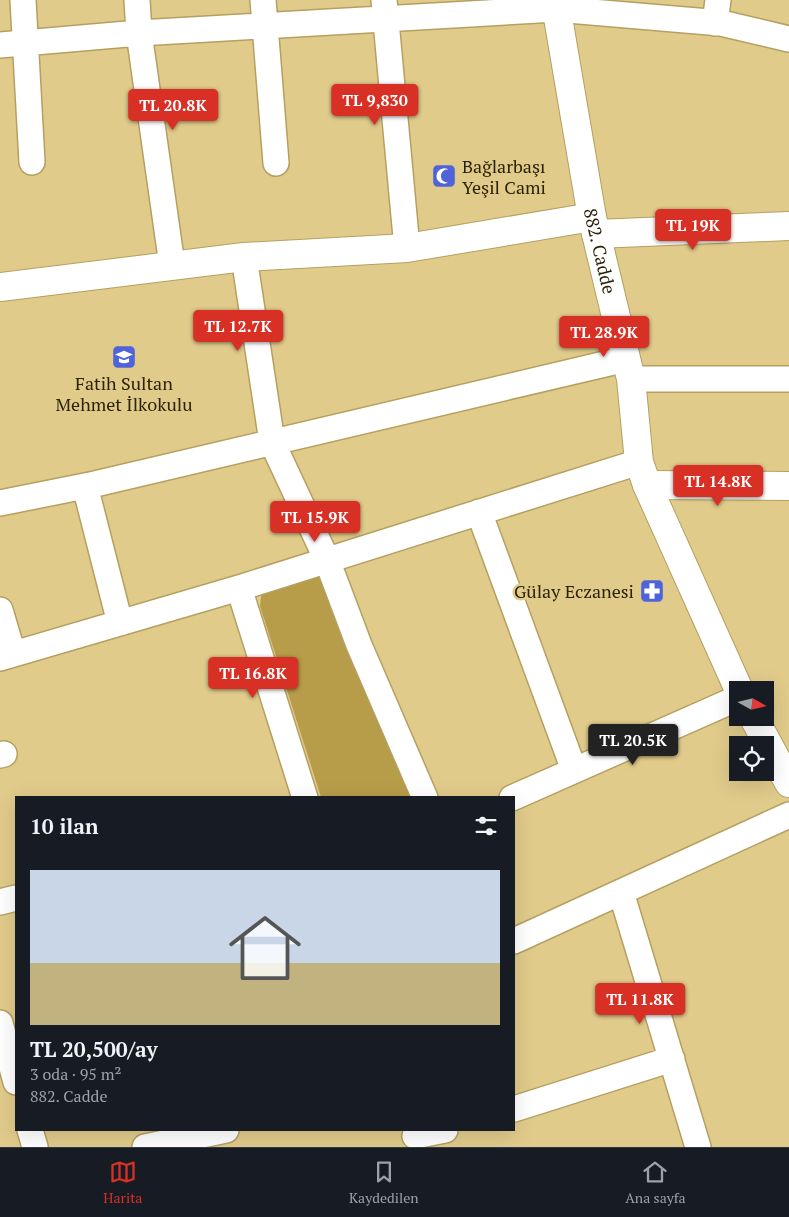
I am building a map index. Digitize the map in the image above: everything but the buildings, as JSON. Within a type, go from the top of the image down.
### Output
[{"type":"street","points":[[23,0],[27,42],[32,162]]},
{"type":"street","points":[[137,0],[139,33],[172,265]]},
{"type":"street","points":[[263,0],[276,163]]},
{"type":"street","points":[[0,45],[139,33],[266,26],[384,9],[556,4],[716,11],[789,39]]},
{"type":"street","name":"882. Cadde","points":[[556,4],[594,226],[629,370],[643,474],[735,681]]},
{"type":"street","points":[[384,9],[407,248]]},
{"type":"street","points":[[0,287],[244,257],[407,248],[594,226],[789,226]]},
{"type":"street","points":[[244,257],[272,442],[327,560],[358,645],[424,796]]},
{"type":"street","points":[[0,503],[85,486],[272,442],[629,370],[789,379]]},
{"type":"street","points":[[0,610],[6,656],[238,588],[479,512],[643,474],[789,486]]},
{"type":"street","points":[[85,486],[120,622]]},
{"type":"street","points":[[479,512],[574,770]]},
{"type":"street","points":[[238,588],[304,796]]},
{"type":"street","points":[[515,797],[729,702]]},
{"type":"street","points":[[759,726],[785,767]]},
{"type":"street","points":[[515,941],[789,815]]},
{"type":"street","points":[[621,892],[698,1147]]},
{"type":"street","points":[[0,902],[15,898]]},
{"type":"street","points":[[5,1034],[15,1078]]},
{"type":"street","points":[[515,1109],[672,1059]]},
{"type":"street","points":[[30,1131],[35,1147]]},
{"type":"street","points":[[145,1147],[221,1131]]},
{"type":"street","points":[[416,1138],[441,1131]]},
{"type":"shaded area","points":[[324,573],[415,796],[321,796],[260,606],[262,589]]},
{"type":"place","name":"Bağlarbaşı Yeşil Cami","points":[[444,176]]},
{"type":"place","name":"Fatih Sultan Mehmet İlkokulu","points":[[124,357]]},
{"type":"place","name":"Gülay Eczanesi","points":[[652,591]]}]
